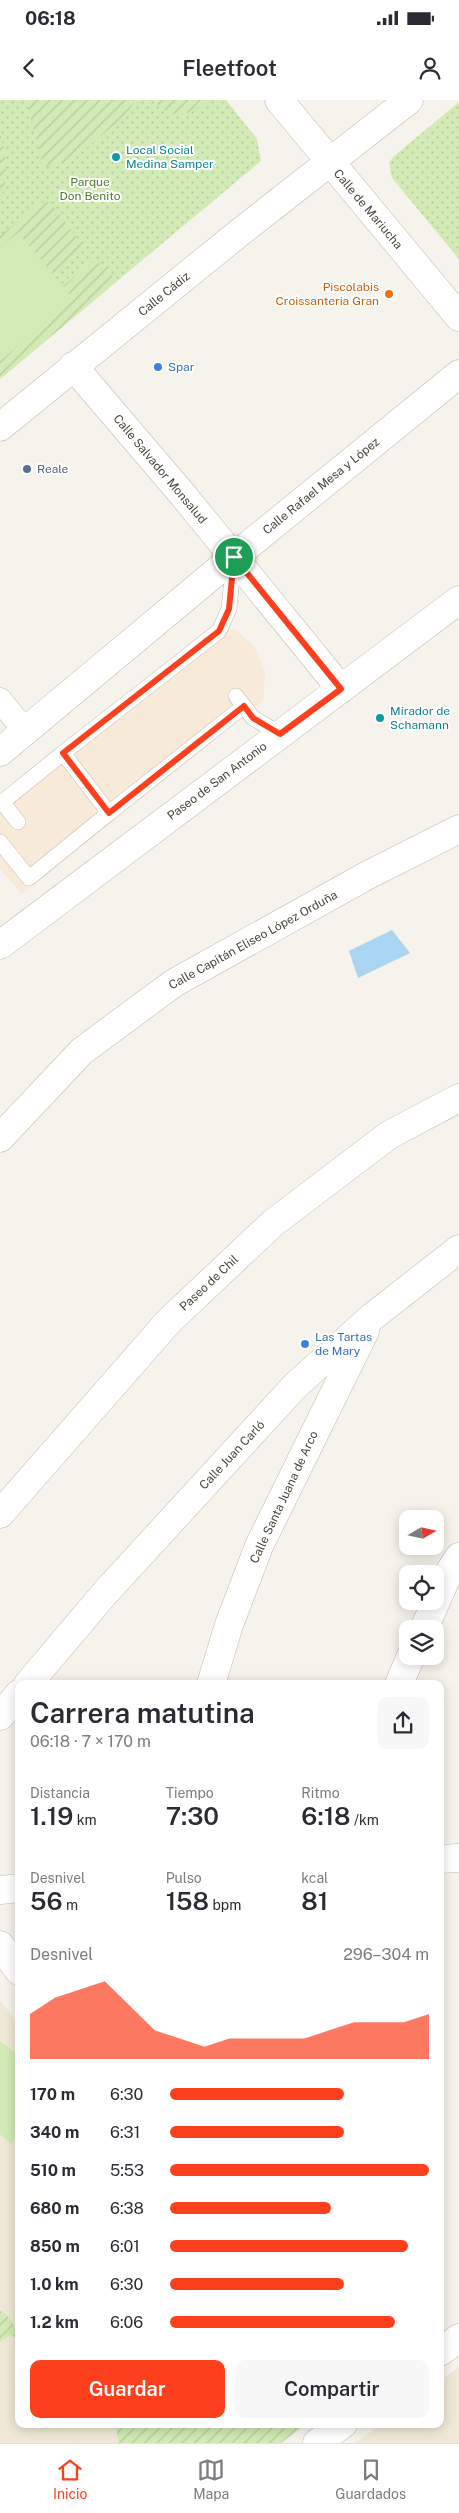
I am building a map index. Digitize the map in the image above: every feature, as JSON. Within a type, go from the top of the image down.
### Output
[{"type":"street","name":"Calle de Mariucha","points":[[279,100],[459,317]]},
{"type":"street","name":"Calle Cádiz","points":[[0,427],[73,366],[409,100]]},
{"type":"street","name":"Calle Salvador Monsalud","points":[[73,366],[234,557],[341,689]]},
{"type":"street","name":"Calle Rafael Mesa y López","points":[[0,752],[234,557],[459,374]]},
{"type":"street","name":"Paseo de San Antonio","points":[[0,945],[459,600]]},
{"type":"street","points":[[0,700],[25,731]]},
{"type":"street","name":"Calle Capitán Eliseo López Orduña","points":[[0,1138],[82,1051],[174,982],[368,875],[459,829]]},
{"type":"street","name":"Paseo de Chil","points":[[0,1514],[169,1322],[273,1223],[389,1135],[459,1098]]},
{"type":"street","name":"Calle Juan Carló","points":[[31,1680],[105,1593],[295,1386],[372,1317],[459,1249]]},
{"type":"street","name":"Calle Santa Juana de Arco","points":[[212,1680],[230,1625],[260,1546],[372,1317]]},
{"type":"street","points":[[428,1620],[448,1574],[459,1558]]},
{"type":"street","points":[[401,1680],[408,1665]]},
{"type":"street","points":[[0,1716],[15,1699]]},
{"type":"street","points":[[444,1859],[459,1858]]},
{"type":"street","points":[[0,1890],[15,1888]]},
{"type":"street","points":[[0,1945],[15,1965]]},
{"type":"street","points":[[444,2349],[459,2338]]},
{"type":"lane","points":[[18,822],[1,803],[63,753],[97,734],[201,654],[219,631],[229,609],[234,557]]},
{"type":"lane","points":[[0,842],[29,878],[46,859],[109,813],[136,784],[240,701],[253,718],[280,734]]},
{"type":"lane","points":[[63,753],[109,813]]},
{"type":"shaded area","points":[[219,626],[236,630],[255,647],[265,672],[263,701],[22,894],[0,869],[0,796],[210,627]]},
{"type":"shaded area","points":[[0,2000],[15,2020],[15,2428],[301,2428],[281,2443],[0,2443]]},
{"type":"shaded area","points":[[459,2367],[459,2443],[355,2443],[376,2428],[444,2428],[444,2378]]},
{"type":"green space","name":"Parque Don Benito","points":[[0,100],[226,100],[257,139],[261,161],[0,379]]},
{"type":"green space","points":[[26,100],[134,101],[127,114],[72,160],[47,166],[42,163]]},
{"type":"green space","points":[[152,100],[213,100],[187,113],[170,114]]},
{"type":"green space","points":[[459,102],[459,259],[392,178],[389,163],[393,157]]},
{"type":"green space","points":[[0,134],[4,150],[6,175],[0,200]]},
{"type":"green space","points":[[40,203],[51,203],[85,248],[54,275],[18,233],[0,248],[0,236]]},
{"type":"green space","points":[[18,233],[74,299],[0,361],[0,248]]},
{"type":"green space","points":[[95,260],[106,268],[117,281],[0,379],[0,361],[74,299],[63,286]]},
{"type":"green space","points":[[0,2041],[15,2053],[15,2139],[11,2144],[0,2134]]},
{"type":"green space","points":[[0,2311],[10,2319],[15,2329],[15,2337],[10,2335],[0,2342]]},
{"type":"green space","points":[[116,2428],[301,2428],[281,2443],[119,2443]]},
{"type":"water","points":[[392,930],[410,953],[358,978],[349,951]]},
{"type":"place","name":"Local Social Medina Samper","points":[[116,157]]},
{"type":"place","name":"Piscolabis Croissanteria Gran","points":[[389,294]]},
{"type":"place","name":"Spar","points":[[158,367]]},
{"type":"place","name":"Reale","points":[[27,469]]},
{"type":"place","name":"Mirador de Schamann","points":[[380,718]]},
{"type":"place","name":"Las Tartas de Mary","points":[[305,1344]]},
{"type":"route","points":[[234,557],[341,689],[280,734],[253,718],[244,706],[109,813],[63,753],[219,631],[229,609],[234,557]]}]
